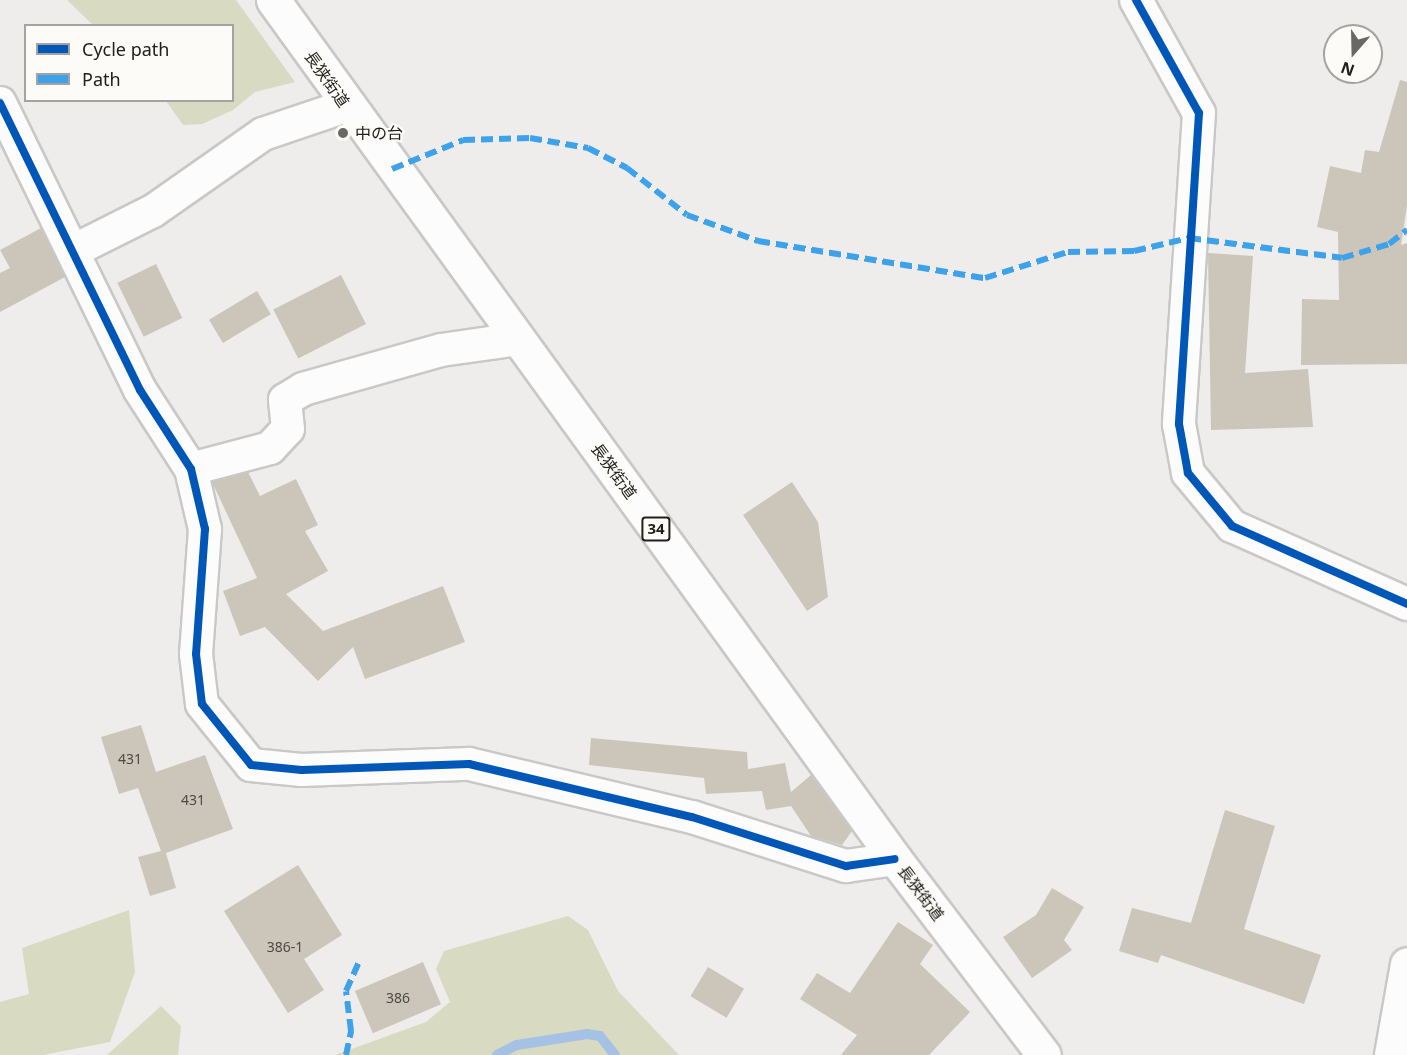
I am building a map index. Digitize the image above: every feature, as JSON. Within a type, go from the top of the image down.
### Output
[{"type":"main road","name":"長狭街道","points":[[273,0],[346,106],[895,859],[1044,1055]]},
{"type":"street","points":[[1136,0],[1199,112],[1179,424],[1188,473],[1232,526],[1407,604]]},
{"type":"street","points":[[0,103],[140,390],[191,469],[205,529],[196,654],[202,704],[251,765],[302,770],[470,764],[692,818],[846,867],[895,859]]},
{"type":"street","points":[[73,251],[153,212],[262,134],[346,106]]},
{"type":"street","points":[[191,469],[270,448],[288,429],[285,400],[303,389],[441,350],[518,339]]},
{"type":"street","points":[[1391,1055],[1407,964]]},
{"type":"green space","points":[[67,0],[236,0],[295,82],[255,92],[233,110],[202,124],[183,125],[167,102],[234,102],[234,24],[92,24]]},
{"type":"green space","points":[[129,910],[135,972],[110,1042],[43,1055],[0,1055],[0,1002],[29,994],[22,948]]},
{"type":"green space","points":[[568,916],[588,930],[618,991],[679,1055],[335,1055],[426,1022],[450,1002],[436,969],[444,951]]},
{"type":"green space","points":[[161,1006],[181,1026],[178,1055],[107,1055]]},
{"type":"building","points":[[1400,80],[1407,82],[1407,206],[1401,245],[1407,243],[1407,364],[1301,365],[1302,299],[1339,300],[1338,232],[1317,227],[1330,166],[1361,173],[1365,150],[1379,152]]},
{"type":"building","points":[[41,228],[65,277],[0,312],[0,273],[10,268],[0,250]]},
{"type":"building","points":[[1208,253],[1253,256],[1245,373],[1308,369],[1313,427],[1211,430]]},
{"type":"building","points":[[156,264],[182,318],[144,337],[117,283]]},
{"type":"building","points":[[341,275],[366,324],[298,359],[273,310]]},
{"type":"building","points":[[257,291],[271,314],[223,343],[209,320]]},
{"type":"building","points":[[248,472],[260,496],[296,479],[318,525],[305,531],[328,571],[286,594],[323,631],[443,586],[465,642],[365,679],[353,647],[318,681],[265,627],[240,636],[223,591],[257,578],[212,482]]},
{"type":"building","points":[[792,482],[818,522],[828,597],[807,611],[743,515]]},
{"type":"building","points":[[141,725],[156,772],[205,755],[233,829],[166,853],[176,888],[150,896],[138,857],[161,851],[138,788],[119,794],[101,737]]},
{"type":"building","points":[[591,738],[747,752],[748,769],[785,763],[791,792],[811,775],[852,831],[842,845],[811,836],[791,806],[766,810],[762,791],[706,794],[704,778],[589,765]]},
{"type":"building","points":[[1225,810],[1275,826],[1244,929],[1321,955],[1304,1004],[1161,955],[1158,963],[1119,951],[1132,908],[1191,923]]},
{"type":"building","points":[[298,865],[342,935],[304,959],[324,990],[288,1013],[224,911]]},
{"type":"building","points":[[1052,888],[1084,907],[1064,940],[1072,950],[1032,978],[1003,937],[1036,915]]},
{"type":"building","points":[[898,922],[933,945],[920,964],[970,1012],[929,1055],[841,1055],[857,1035],[800,999],[817,973],[850,993]]},
{"type":"building","points":[[423,962],[441,1004],[373,1033],[355,991]]},
{"type":"building","points":[[708,967],[744,989],[726,1018],[690,996]]},
{"type":"waterway","points":[[497,1055],[517,1045],[587,1034],[600,1036],[615,1055]]},
{"type":"marked path","points":[[392,169],[463,140],[530,138],[588,148],[627,168],[687,215],[758,241],[985,278],[1068,252],[1134,251],[1189,238],[1342,258],[1389,244],[1407,230]]},
{"type":"marked path","points":[[346,1055],[351,1031],[346,991],[360,960]]},
{"type":"cycle path","points":[[1136,0],[1199,113],[1179,424],[1188,473],[1232,526],[1407,604]]},
{"type":"cycle path","points":[[0,103],[140,390],[191,469],[205,529],[196,654],[202,704],[251,765],[302,770],[469,764],[692,817],[846,866],[895,859]]},
{"type":"place","name":"中の台","points":[[343,133]]}]
